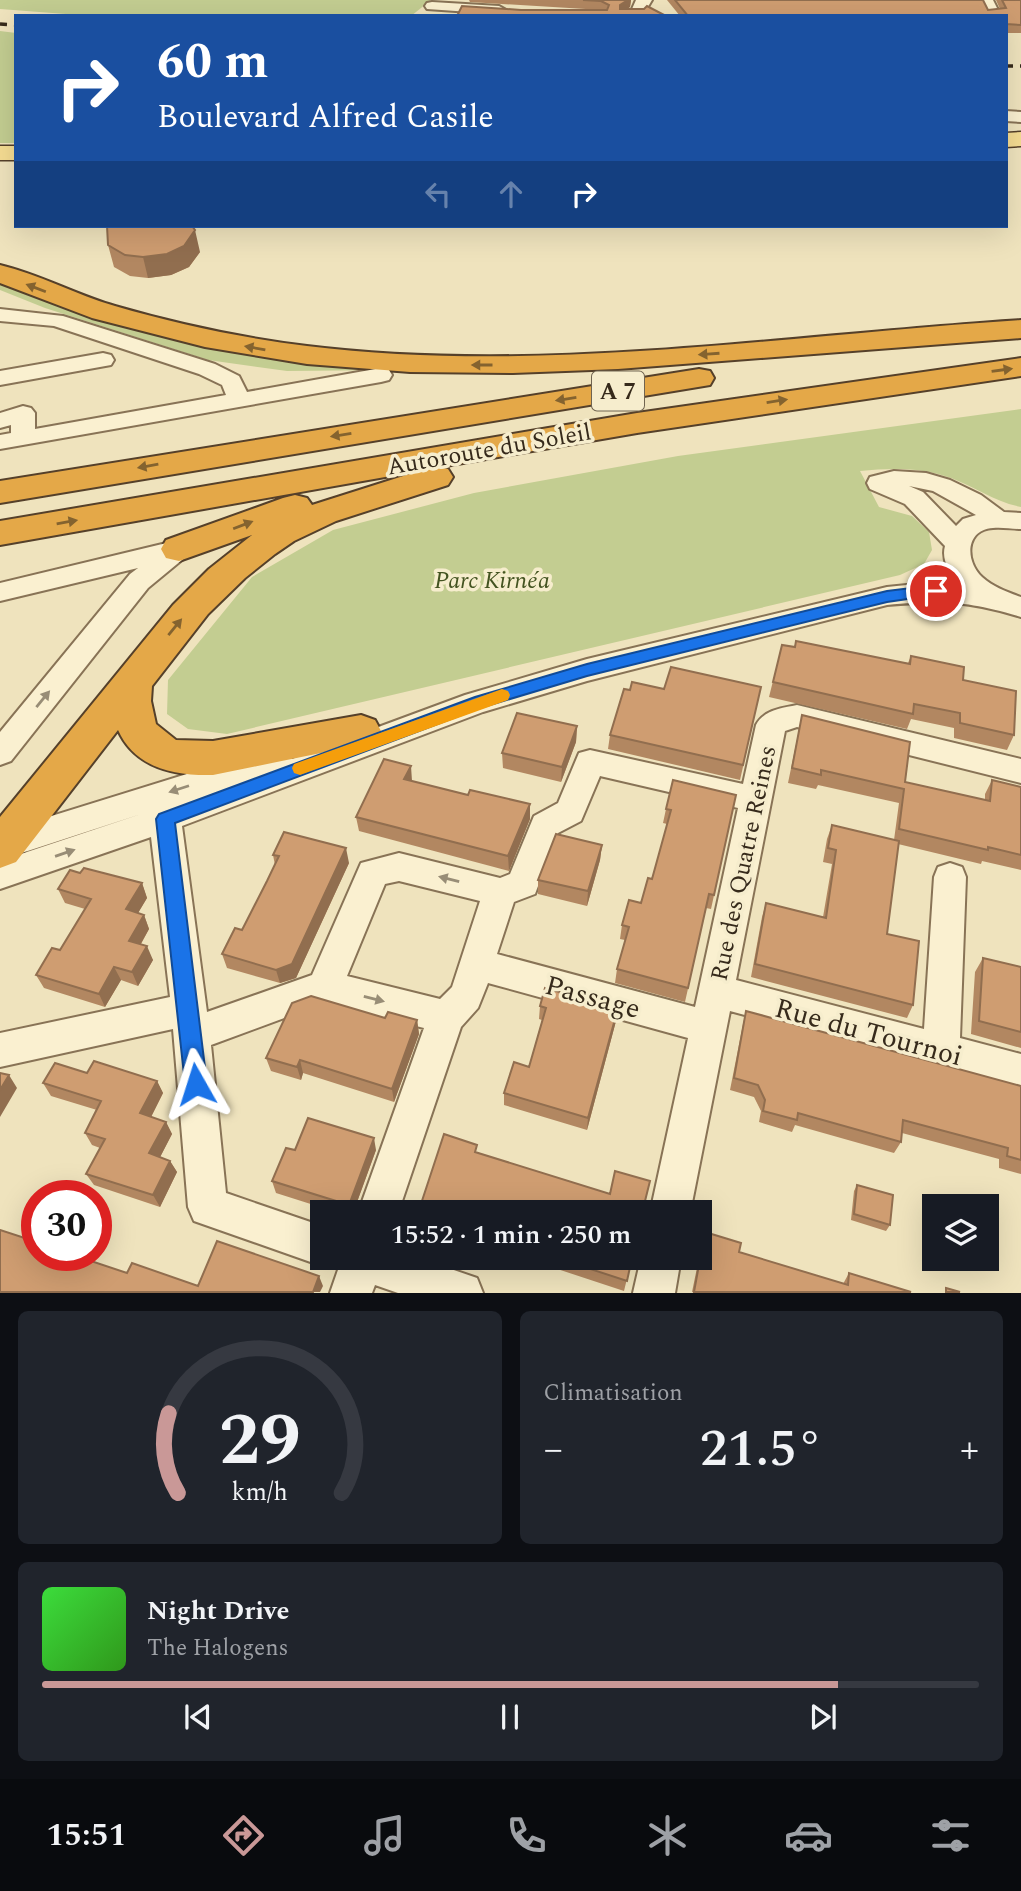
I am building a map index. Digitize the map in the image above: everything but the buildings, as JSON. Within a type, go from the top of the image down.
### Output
[{"type":"highway","points":[[0,273],[114,317],[208,340],[338,360],[409,365],[623,361],[1021,331]]},
{"type":"highway","name":"Autoroute du Soleil","points":[[0,492],[676,381],[1021,331]]},
{"type":"highway","name":"Autoroute du Soleil","points":[[0,533],[637,423],[1021,367]]},
{"type":"highway","points":[[179,549],[328,496],[458,469],[637,423]]},
{"type":"highway","points":[[1,853],[132,681],[186,614],[217,581],[263,544],[309,520],[458,469]]},
{"type":"highway","points":[[132,681],[130,699],[138,734],[153,748],[169,755],[199,759],[361,731]]},
{"type":"street","points":[[633,14],[638,12],[645,0]]},
{"type":"street","points":[[431,7],[509,10]]},
{"type":"street","points":[[0,315],[56,320],[206,369],[231,382],[240,400]]},
{"type":"street","points":[[0,377],[103,360]]},
{"type":"street","points":[[11,440],[381,375]]},
{"type":"street","points":[[0,421],[23,413],[11,440]]},
{"type":"street","points":[[1009,520],[978,502],[930,483],[904,477],[879,482],[914,498],[955,549],[960,570],[971,584],[1010,605]]},
{"type":"street","points":[[887,596],[928,577],[955,549],[965,531],[978,523],[1009,520]]},
{"type":"street","points":[[0,592],[179,549]]},
{"type":"street","points":[[0,752],[139,581],[179,549]]},
{"type":"street","points":[[1,853],[165,819],[475,704],[587,670],[887,596],[936,591],[1010,605]]},
{"type":"street","points":[[1,853],[361,731],[419,715],[475,704]]},
{"type":"street","name":"Rue des Quatre Reines","points":[[673,1200],[772,725],[782,719],[797,716],[1021,771]]},
{"type":"street","points":[[325,987],[373,873],[399,867],[500,892],[523,884],[545,825],[570,812],[590,762],[755,799]]},
{"type":"street","points":[[165,819],[190,1022],[208,1207],[310,1242]]},
{"type":"street","points":[[941,1049],[950,877]]},
{"type":"street","points":[[383,1200],[446,1017],[466,996],[500,892]]},
{"type":"street","name":"Passage","points":[[478,965],[708,1027]]},
{"type":"street","points":[[0,1050],[190,1022],[325,987],[446,1017]]},
{"type":"street","name":"Rue du Tournoi","points":[[717,991],[1021,1072]]},
{"type":"street","points":[[370,1270],[462,1293]]},
{"type":"street","points":[[654,1293],[659,1270]]},
{"type":"green space","points":[[0,0],[431,0],[414,14],[66,14],[0,9]]},
{"type":"green space","points":[[0,31],[14,33],[14,143],[0,143]]},
{"type":"green space","points":[[0,277],[83,311],[393,370],[287,371],[208,360],[45,308],[0,290]]},
{"type":"green space","name":"Parc Kirnéa","points":[[1021,409],[1021,507],[1002,502],[951,478],[928,472],[895,469],[860,471],[879,507],[912,516],[929,532],[932,550],[924,564],[900,575],[227,734],[188,729],[167,714],[168,680],[252,577],[333,530],[474,493],[678,456]]},
{"type":"railway","points":[[0,24],[14,25]]},
{"type":"railway","points":[[1008,66],[1021,66]]},
{"type":"slow traffic","points":[[300,768],[502,695]]},
{"type":"route","points":[[196,1084],[165,819],[475,704],[587,670],[887,596],[936,591]]}]
